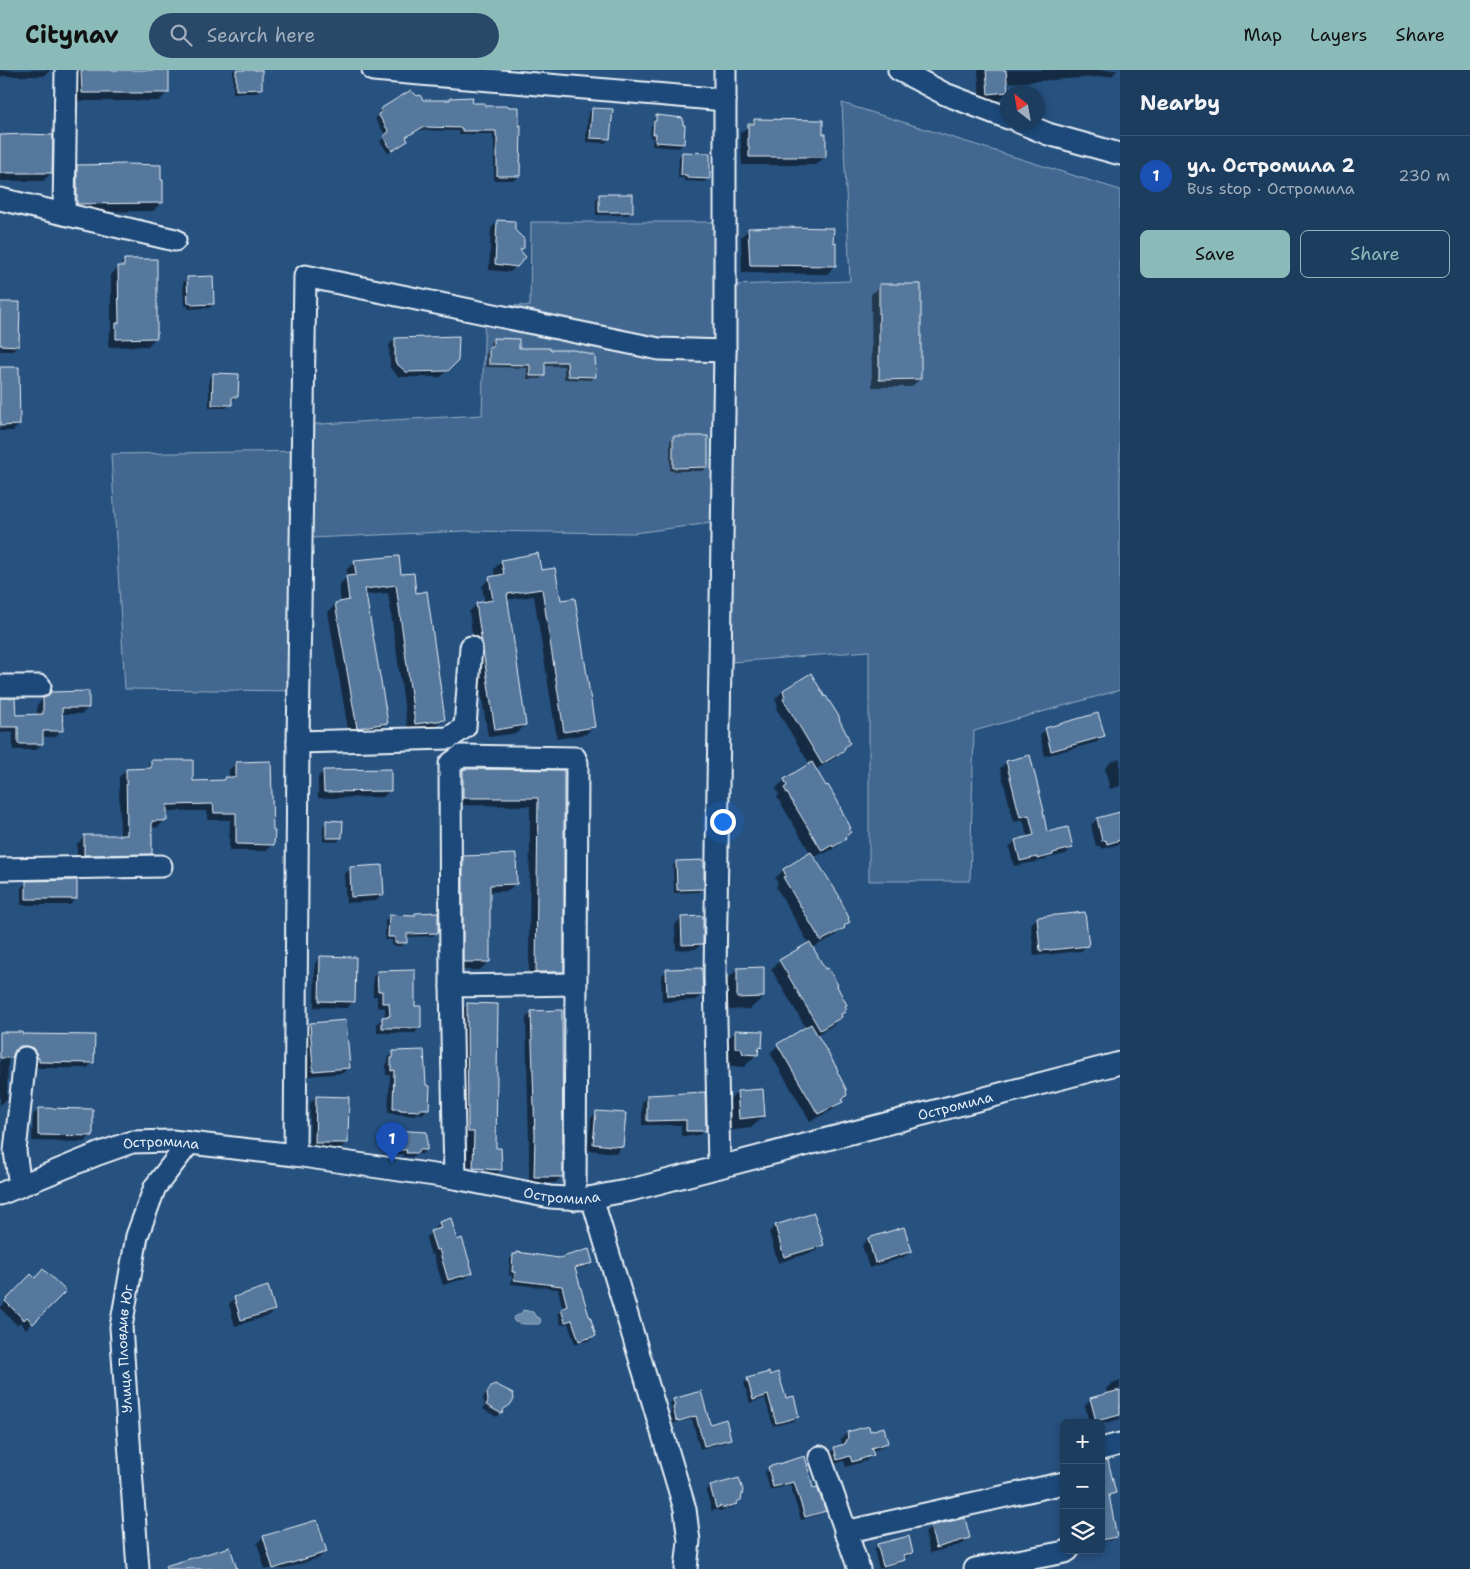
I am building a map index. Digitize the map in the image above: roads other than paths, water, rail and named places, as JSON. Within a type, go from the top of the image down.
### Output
[{"type":"street","points":[[64,214],[66,70]]},
{"type":"street","points":[[373,70],[725,100]]},
{"type":"street","points":[[719,1167],[715,974],[725,351],[726,70]]},
{"type":"street","points":[[899,70],[945,94],[1000,115]]},
{"type":"street","points":[[1038,130],[1120,154]]},
{"type":"street","points":[[0,199],[175,240]]},
{"type":"street","points":[[295,1155],[298,742],[305,276],[659,349],[725,351]]},
{"type":"street","points":[[298,742],[449,738],[465,727],[471,647]]},
{"type":"street","points":[[0,686],[40,686]]},
{"type":"street","points":[[454,1178],[450,764],[460,756],[575,758],[577,763],[575,984],[583,1198],[685,1509],[689,1541],[686,1569]]},
{"type":"street","points":[[0,869],[161,866]]},
{"type":"street","points":[[451,986],[575,984]]},
{"type":"street","points":[[20,1186],[16,1151],[25,1058]]},
{"type":"street","name":"Остромила","points":[[0,1194],[132,1142],[172,1141],[295,1155],[454,1178],[550,1197],[583,1198],[631,1190],[1120,1063]]},
{"type":"street","name":"Улица Пловдив Юг","points":[[138,1569],[121,1327],[137,1236],[155,1187],[189,1143]]},
{"type":"street","points":[[1105,1448],[1120,1444]]},
{"type":"street","points":[[820,1457],[859,1569]]},
{"type":"street","points":[[845,1532],[1060,1484]]},
{"type":"street","points":[[975,1569],[1060,1553]]},
{"type":"place","name":"ул. Остромила 2","points":[[392,1163]]}]
